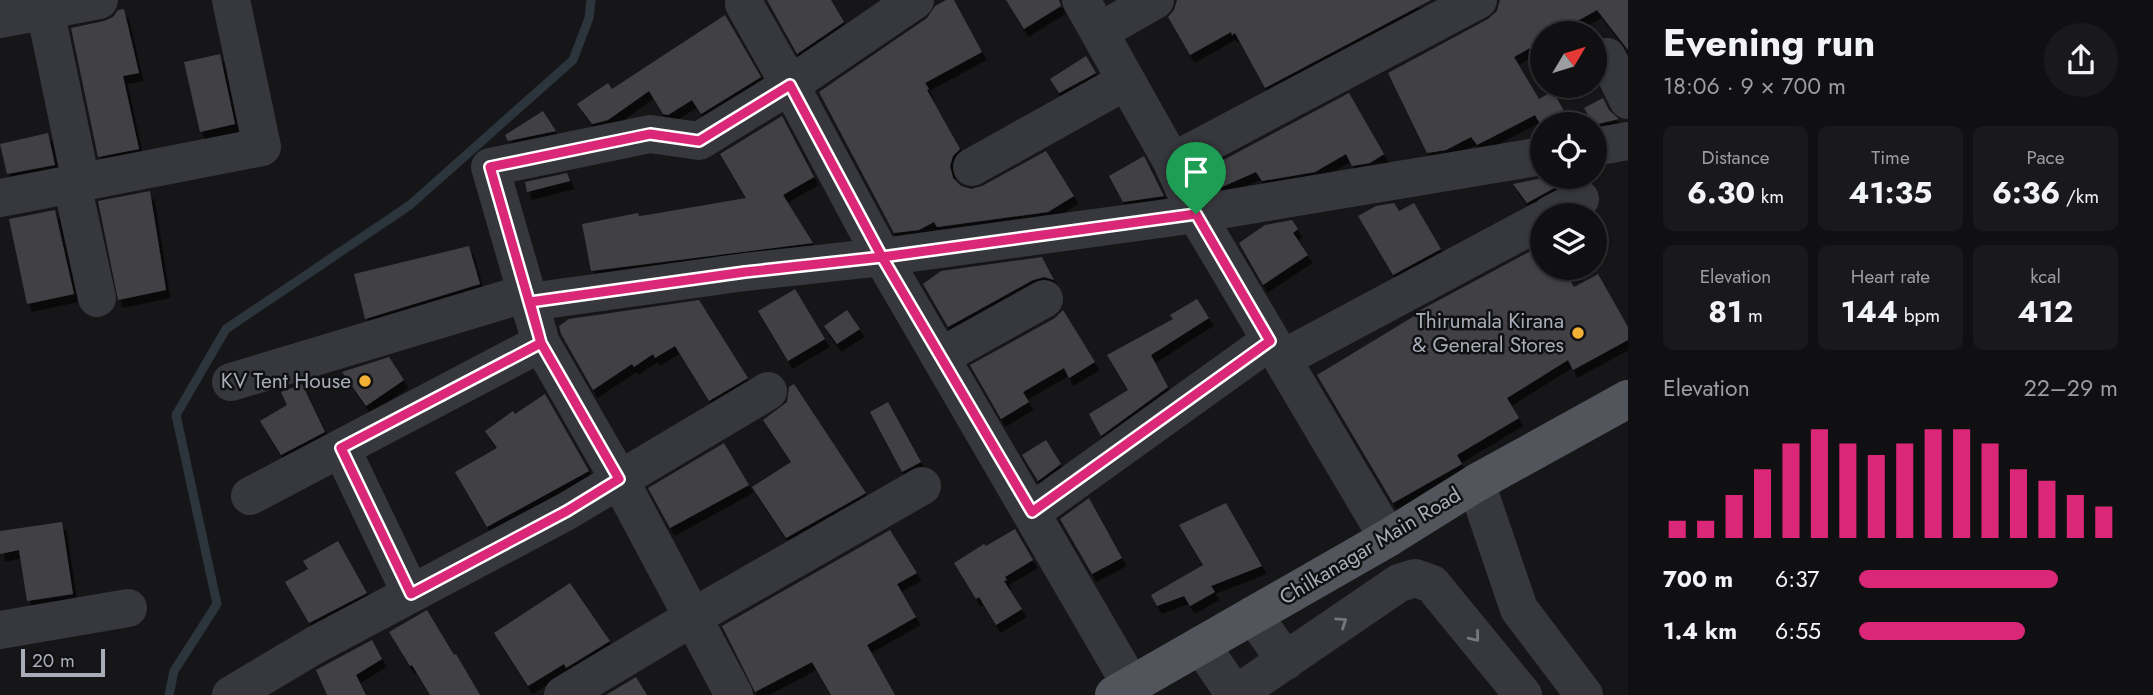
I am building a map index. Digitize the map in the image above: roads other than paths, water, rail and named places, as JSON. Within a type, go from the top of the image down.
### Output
[{"type":"main road","name":"Chilkanagar Main Road","points":[[1123,690],[1388,538],[1476,483],[1628,399]]},
{"type":"street","points":[[0,19],[45,5],[99,0]]},
{"type":"street","points":[[0,198],[262,147],[231,0]]},
{"type":"street","points":[[734,695],[619,479],[541,343],[490,167],[650,134],[699,141],[790,85],[915,0]]},
{"type":"street","points":[[1155,0],[1090,16],[1172,162],[1196,214],[1388,538]]},
{"type":"street","points":[[1172,162],[1478,0]]},
{"type":"street","points":[[744,4],[882,257],[1032,512],[1123,690]]},
{"type":"street","points":[[45,5],[97,298]]},
{"type":"street","points":[[1607,57],[1628,100]]},
{"type":"street","points":[[972,167],[1126,81]]},
{"type":"street","points":[[1607,145],[1628,142]]},
{"type":"street","points":[[231,382],[528,298],[882,257],[1196,214],[1530,158]]},
{"type":"street","points":[[1032,512],[1276,350],[1530,226]]},
{"type":"street","points":[[940,357],[1044,299]]},
{"type":"street","points":[[250,496],[541,343]]},
{"type":"street","points":[[231,695],[315,645],[567,511],[768,391]]},
{"type":"street","points":[[341,448],[411,594]]},
{"type":"street","points":[[1476,483],[1519,609],[1584,695]]},
{"type":"street","points":[[563,695],[922,486]]},
{"type":"street","points":[[1201,645],[1235,695],[1399,583],[1415,578],[1432,584],[1523,695]]},
{"type":"street","points":[[0,630],[128,608]]},
{"type":"street","points":[[1253,615],[1286,661]]},
{"type":"waterway","points":[[169,695],[174,671],[217,604],[176,415],[226,329],[410,205],[573,60],[589,18],[591,0]]},
{"type":"place","name":"Thirumala Kirana & General Stores","points":[[1578,333]]},
{"type":"place","name":"KV Tent House","points":[[365,381]]}]
